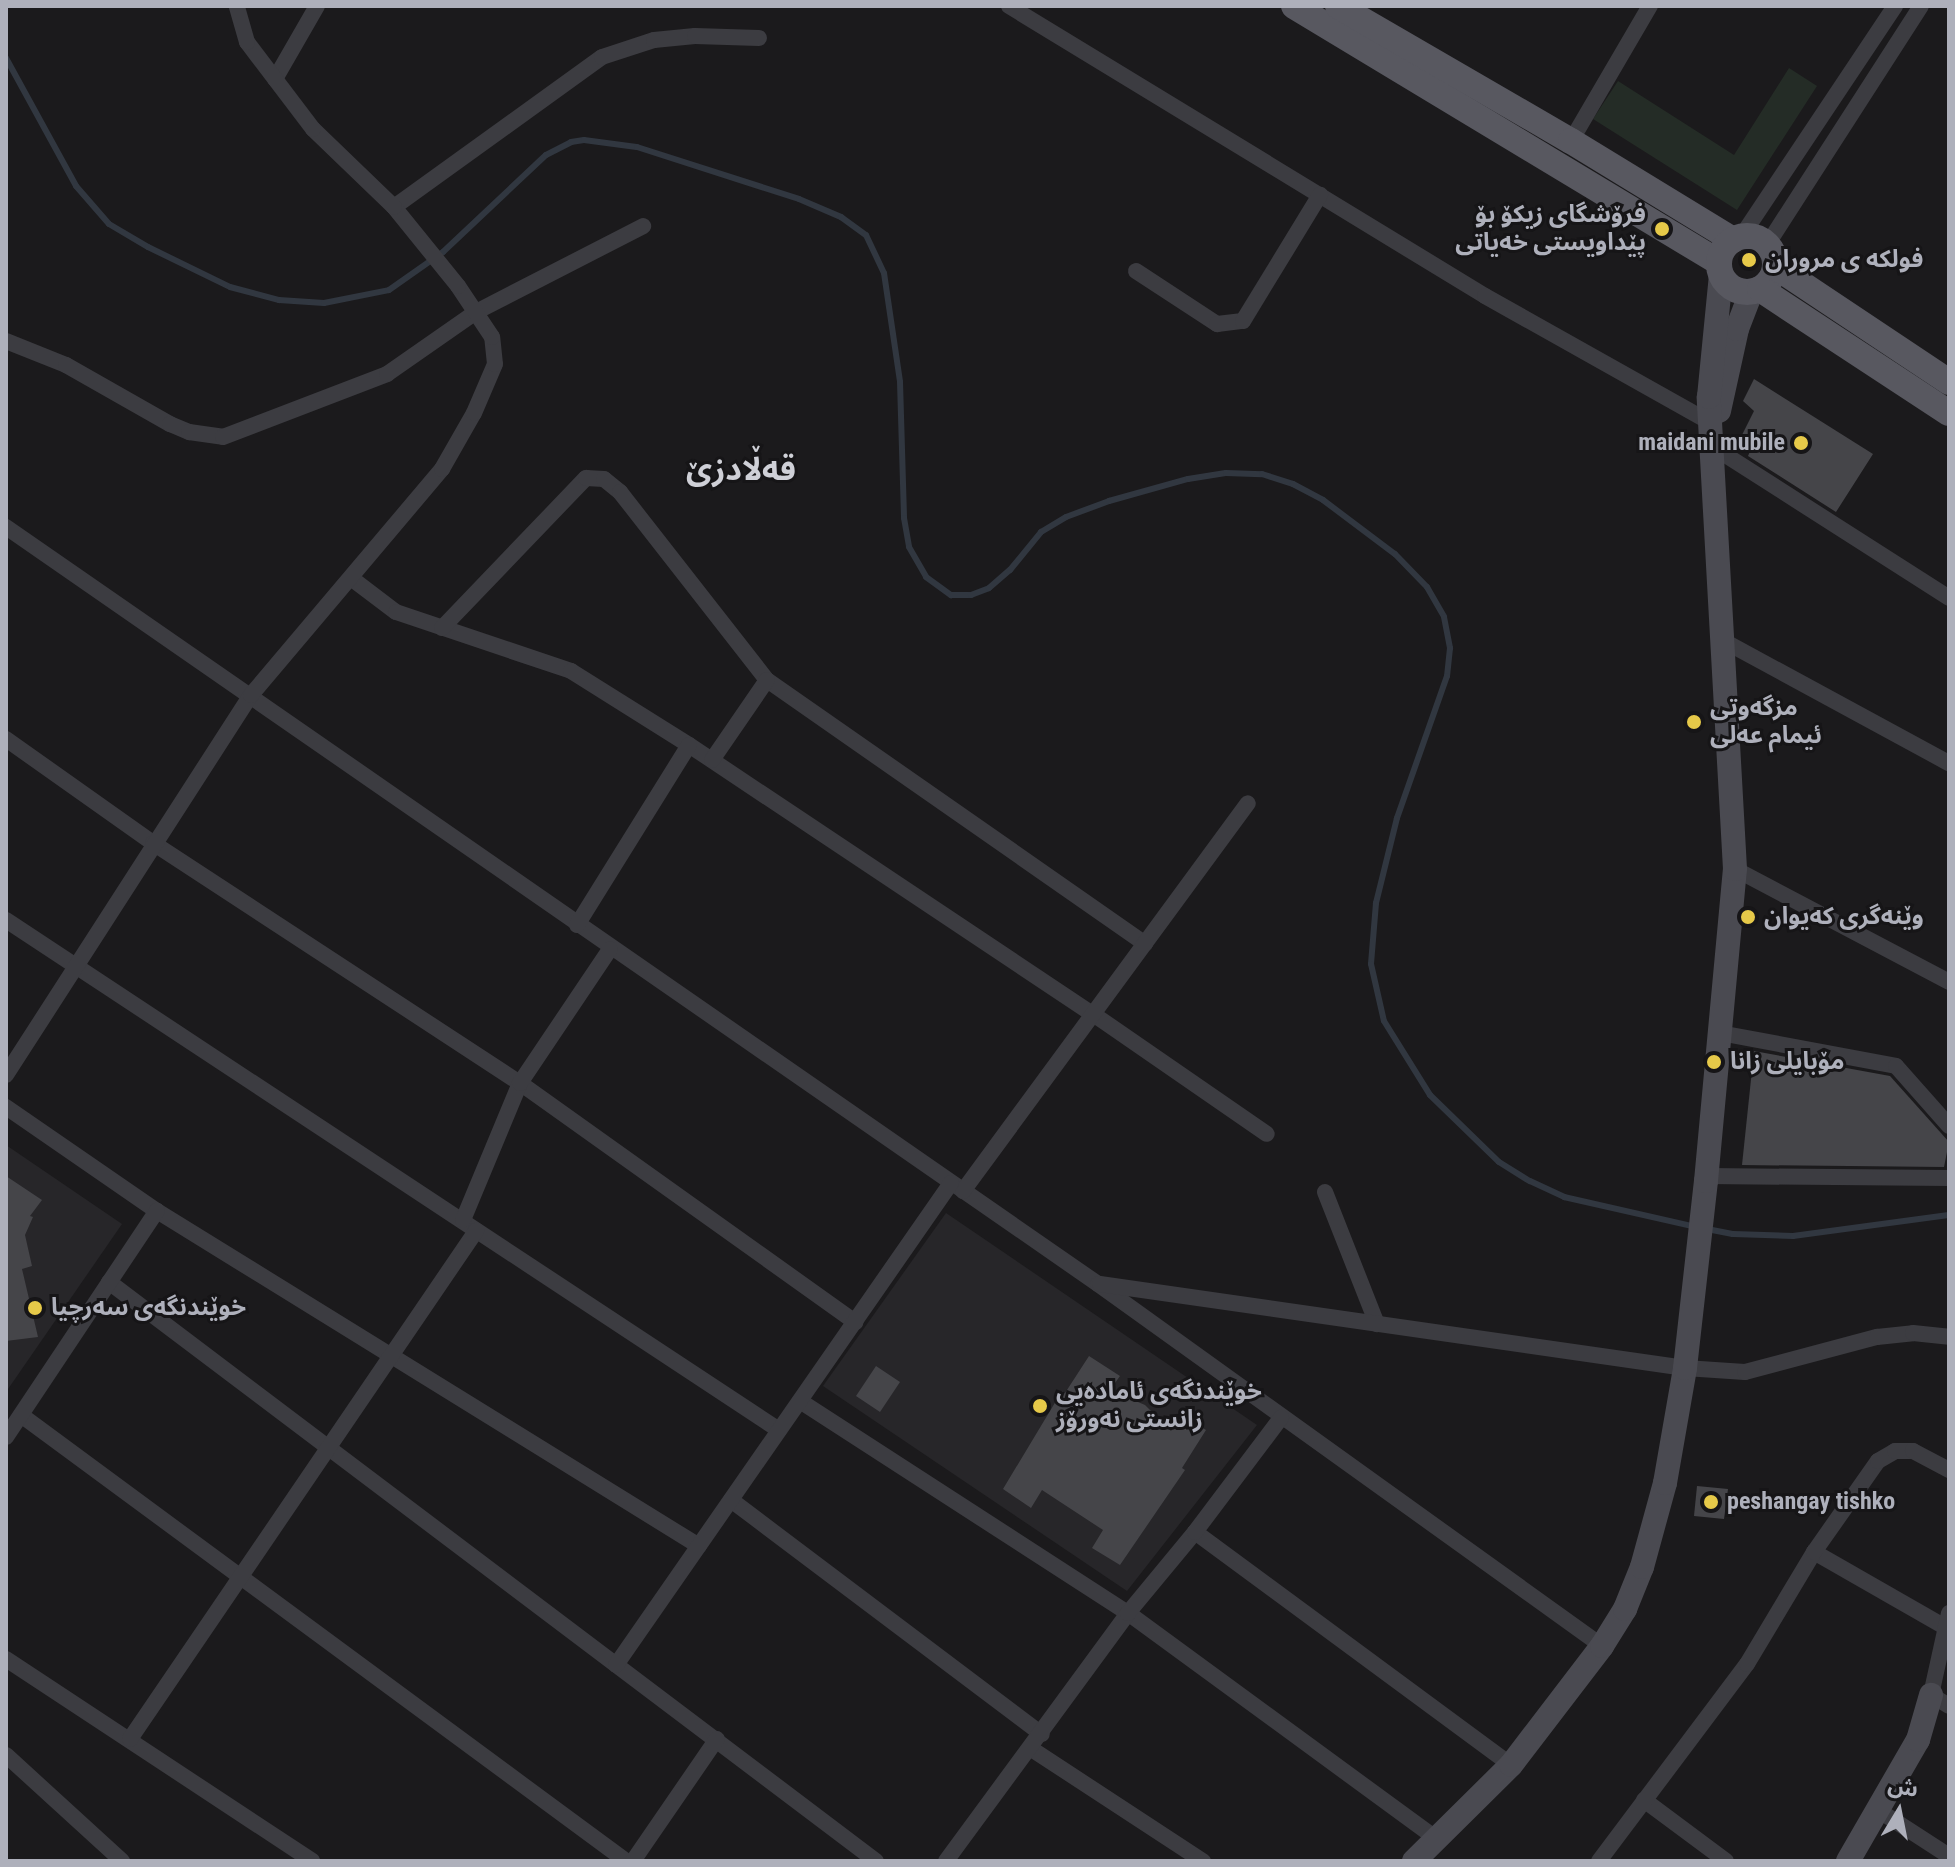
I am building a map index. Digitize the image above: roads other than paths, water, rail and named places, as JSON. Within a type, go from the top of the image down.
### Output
[{"type":"main road","points":[[1338,6],[1571,141],[1743,254],[1949,382]]},
{"type":"main road","points":[[1308,10],[1743,254],[1770,280],[1756,291]]},
{"type":"main road","points":[[1743,254],[1733,289],[1756,291],[1949,413]]},
{"type":"street","points":[[6,1075],[251,695],[442,469],[479,404],[497,354],[492,337],[458,286],[394,207],[313,129],[247,42],[237,6]]},
{"type":"street","points":[[275,79],[317,6]]},
{"type":"street","points":[[1009,6],[1713,435],[1949,598]]},
{"type":"street","points":[[1571,141],[1650,6]]},
{"type":"street","points":[[1414,1861],[1511,1765],[1602,1646],[1625,1609],[1655,1527],[1685,1368],[1735,869],[1709,384],[1743,254],[1895,6]]},
{"type":"street","points":[[1743,254],[1921,6]]},
{"type":"street","points":[[394,207],[602,57],[654,40],[695,36],[759,38]]},
{"type":"street","points":[[1136,271],[1217,324],[1243,321],[1320,195]]},
{"type":"street","points":[[6,341],[66,365],[170,424],[189,432],[223,437],[387,374],[476,312],[643,226]]},
{"type":"street","points":[[1713,435],[1737,329],[1756,291]]},
{"type":"street","points":[[442,628],[586,478],[604,479],[620,492],[767,680],[1145,944]]},
{"type":"street","points":[[6,527],[251,695],[610,949],[1098,1284],[1602,1646]]},
{"type":"street","points":[[351,578],[396,612],[571,671],[712,760],[1267,1134]]},
{"type":"street","points":[[1722,640],[1949,763]]},
{"type":"street","points":[[712,760],[767,680]]},
{"type":"street","points":[[6,739],[153,843],[520,1083],[855,1322]]},
{"type":"street","points":[[577,925],[689,745]]},
{"type":"street","points":[[616,1665],[855,1322],[1093,1014],[1248,803]]},
{"type":"street","points":[[1735,869],[1949,982]]},
{"type":"street","points":[[6,920],[779,1430]]},
{"type":"street","points":[[130,1739],[238,1576],[392,1357],[469,1226],[520,1083],[610,949]]},
{"type":"street","points":[[1720,1033],[1896,1066],[1949,1126]]},
{"type":"street","points":[[6,1107],[157,1211],[699,1546]]},
{"type":"street","points":[[1706,1178],[1949,1178]]},
{"type":"street","points":[[1325,1192],[1377,1324]]},
{"type":"street","points":[[6,1437],[157,1211]]},
{"type":"street","points":[[109,1282],[876,1861]]},
{"type":"street","points":[[1098,1284],[1685,1368],[1745,1372],[1877,1337],[1913,1333],[1949,1337]]},
{"type":"street","points":[[800,1401],[1128,1613],[1435,1838]]},
{"type":"street","points":[[21,1415],[626,1861]]},
{"type":"street","points":[[946,1861],[1128,1613],[1195,1532],[1281,1418]]},
{"type":"street","points":[[1599,1861],[1747,1664],[1814,1552],[1869,1472],[1886,1455],[1913,1451],[1949,1470]]},
{"type":"street","points":[[731,1500],[1042,1734]]},
{"type":"street","points":[[1195,1532],[1511,1765]]},
{"type":"street","points":[[1814,1552],[1947,1620],[1940,1701],[1848,1861]]},
{"type":"street","points":[[6,1659],[312,1861]]},
{"type":"street","points":[[633,1861],[717,1739]]},
{"type":"street","points":[[1030,1748],[1203,1861]]},
{"type":"street","points":[[6,1755],[122,1861]]},
{"type":"street","points":[[1644,1800],[1726,1861]]},
{"type":"street","points":[[1878,1810],[1949,1856]]},
{"type":"waterway","points":[[6,58],[76,186],[109,224],[230,287],[279,300],[324,303],[389,290],[443,252],[546,155],[571,142],[584,140],[637,147],[799,199],[841,217],[866,235],[884,273],[900,382],[904,518],[909,547],[926,577],[951,595],[971,595],[989,588],[1010,570],[1041,532],[1066,517],[1109,501],[1188,479],[1226,473],[1262,474],[1293,484],[1323,500],[1395,554],[1427,587],[1444,617],[1450,648],[1447,676],[1397,818],[1376,903],[1371,964],[1384,1021],[1430,1095],[1499,1162],[1564,1197],[1696,1227]]},
{"type":"waterway","points":[[1707,1229],[1733,1234],[1793,1236],[1949,1215]]},
{"type":"place","name":"فرۆشگای زیکۆ بۆ پێداویستی خەیاتی","points":[[1662,229]]},
{"type":"place","name":"فولکه ی مروران","points":[[1749,260]]},
{"type":"place","name":"maidani mubile","points":[[1801,443]]},
{"type":"place","name":"مزگەوتی ئیمام عەلی","points":[[1694,722]]},
{"type":"place","name":"وێنەگری کەیوان","points":[[1748,917]]},
{"type":"place","name":"مۆبایلی زانا","points":[[1714,1062]]},
{"type":"place","name":"خوێندنگەی سەرچیا","points":[[35,1308]]},
{"type":"place","name":"خوێندنگەی ئامادەیی زانستی نەورۆز","points":[[1040,1406]]},
{"type":"place","name":"peshangay tishko","points":[[1711,1502]]},
{"type":"district","name":"قەڵادزێ","points":[[741,469]]}]
